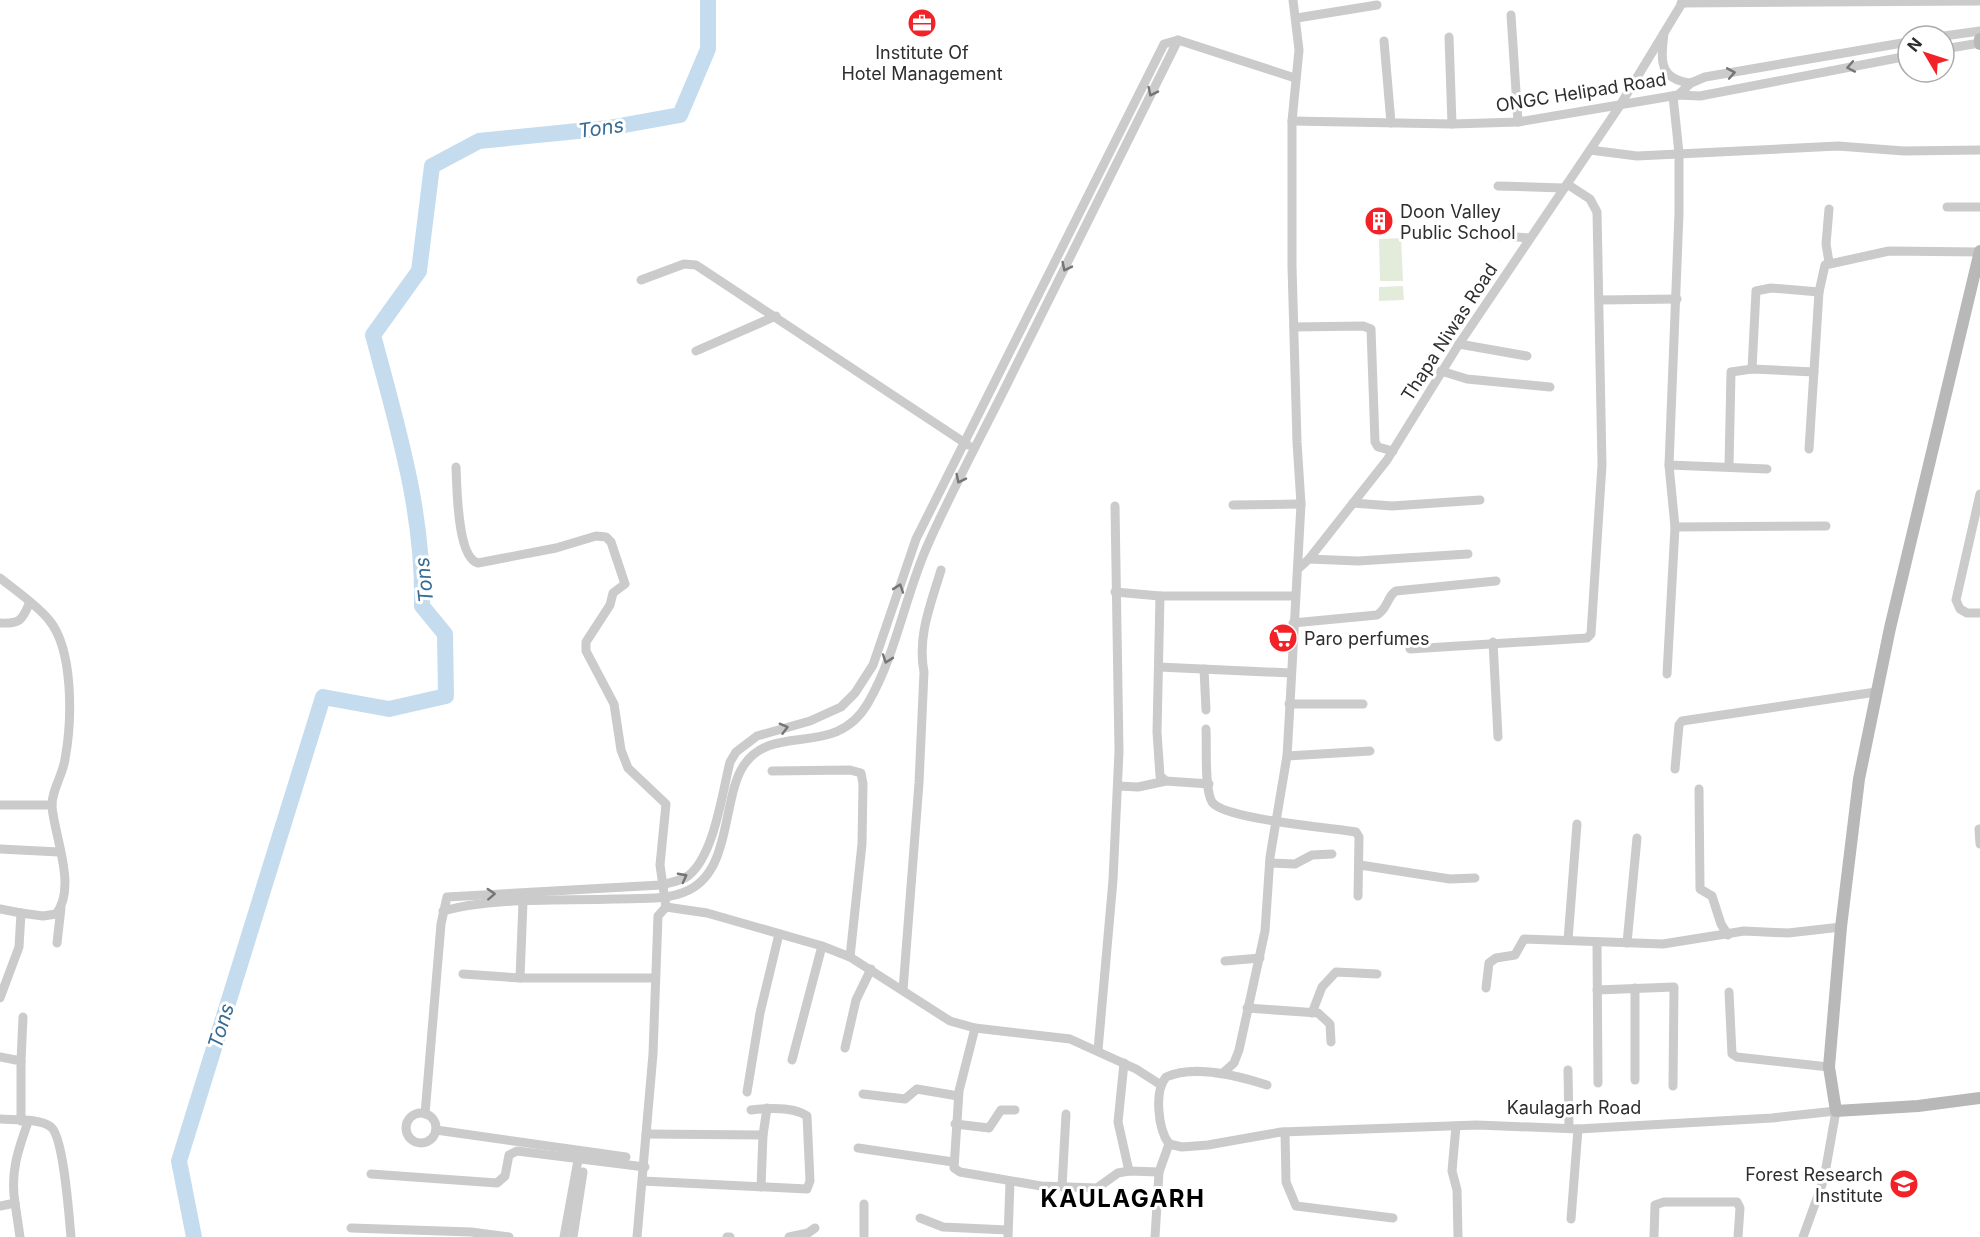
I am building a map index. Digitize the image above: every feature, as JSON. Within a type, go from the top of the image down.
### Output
[{"type":"street","points":[[1224,1072],[1234,1063],[1260,958],[1267,912],[1275,821],[1287,756],[1293,623],[1302,504],[1297,442],[1292,121],[1294,78],[1299,50],[1297,18],[1293,0]]},
{"type":"street","points":[[1682,2],[1980,1]]},
{"type":"street","name":"Thapa Niwas Road","points":[[1298,569],[1309,559],[1393,451],[1441,371],[1619,107],[1682,2]]},
{"type":"street","points":[[1297,18],[1377,5]]},
{"type":"street","points":[[1511,15],[1518,122]]},
{"type":"street","points":[[1664,30],[1663,62],[1666,73],[1674,80],[1691,83]]},
{"type":"street","points":[[1956,34],[1980,31]]},
{"type":"street","points":[[1449,37],[1452,124]]},
{"type":"street","points":[[425,1114],[445,899],[449,896],[661,885],[685,878],[698,867],[706,851],[730,762],[736,752],[757,736],[830,713],[855,693],[873,665],[916,539],[1164,44],[1178,40],[1294,78]]},
{"type":"street","points":[[637,1237],[645,1167],[653,1053],[658,916],[665,902],[691,889],[707,875],[718,856],[741,768],[754,752],[772,744],[839,732],[854,723],[868,703],[884,669],[928,544],[1178,40]]},
{"type":"street","points":[[1384,41],[1391,123]]},
{"type":"street","points":[[1956,47],[1980,42]]},
{"type":"street","points":[[1667,674],[1675,527],[1669,465],[1677,300],[1679,153],[1676,95],[1691,83],[1705,77],[1896,44]]},
{"type":"street","name":"ONGC Helipad Road","points":[[1292,121],[1452,124],[1518,122],[1619,107],[1676,95],[1700,96],[1896,58]]},
{"type":"street","points":[[1590,150],[1637,156],[1838,146],[1904,152],[1980,150]]},
{"type":"street","points":[[1111,150],[1121,154]]},
{"type":"street","points":[[1410,649],[1493,642],[1587,638],[1591,633],[1602,465],[1597,212],[1590,199],[1566,186],[1498,186]]},
{"type":"street","points":[[1947,207],[1980,207]]},
{"type":"street","points":[[1809,449],[1819,292],[1823,270],[1829,262],[1826,244],[1829,209]]},
{"type":"street","points":[[1468,233],[1530,238]]},
{"type":"street","points":[[1803,1237],[1824,1179],[1836,1111],[1829,1067],[1841,927],[1859,778],[1876,692],[1980,251],[1889,251],[1856,260],[1829,262]]},
{"type":"street","points":[[641,280],[684,264],[696,265],[975,449]]},
{"type":"street","points":[[1752,369],[1756,291],[1771,288],[1819,292]]},
{"type":"street","points":[[1600,300],[1677,300]]},
{"type":"street","points":[[696,351],[776,316]]},
{"type":"street","points":[[1294,327],[1363,326],[1371,329],[1375,442],[1378,447],[1393,451]]},
{"type":"street","points":[[1459,344],[1527,356]]},
{"type":"street","points":[[1011,348],[1022,353]]},
{"type":"street","points":[[1729,466],[1729,376],[1736,370],[1752,369],[1814,372]]},
{"type":"street","points":[[1441,371],[1467,379],[1550,387]]},
{"type":"street","points":[[1669,465],[1767,469]]},
{"type":"street","points":[[456,467],[461,526],[467,555],[473,562],[478,563],[556,548],[596,536],[606,537],[611,542],[625,584],[613,593],[610,604],[586,642],[586,651],[614,704],[621,750],[628,768],[666,804],[660,849],[661,885],[665,902]]},
{"type":"street","points":[[1980,494],[1956,600],[1960,609],[1967,613],[1980,613]]},
{"type":"street","points":[[1353,504],[1392,506],[1480,500]]},
{"type":"street","points":[[1233,505],[1302,504]]},
{"type":"street","points":[[1098,1050],[1113,880],[1118,786],[1120,713],[1115,592],[1115,506]]},
{"type":"street","points":[[1675,527],[1826,526]]},
{"type":"street","points":[[1309,559],[1358,561],[1468,554]]},
{"type":"street","points":[[903,990],[919,783],[924,672],[920,654],[922,632],[940,570]]},
{"type":"street","points":[[0,578],[51,622],[60,641],[69,691],[67,747],[52,805],[66,883],[57,943]]},
{"type":"street","points":[[1293,623],[1377,615],[1388,607],[1391,595],[1396,591],[1496,581]]},
{"type":"street","points":[[1115,592],[1160,596],[1295,596]]},
{"type":"street","points":[[1160,596],[1158,756],[1160,776],[1166,781]]},
{"type":"street","points":[[0,623],[16,624],[24,616],[29,604]]},
{"type":"street","points":[[1493,642],[1498,737]]},
{"type":"street","points":[[1159,667],[1291,673]]},
{"type":"street","points":[[1204,669],[1206,710]]},
{"type":"street","points":[[1675,768],[1679,725],[1682,721],[1876,692]]},
{"type":"street","points":[[1289,704],[1364,704]]},
{"type":"street","points":[[1206,729],[1211,801],[1219,809],[1275,821],[1356,832],[1359,837],[1358,896]]},
{"type":"street","points":[[1287,756],[1370,751]]},
{"type":"street","points":[[772,771],[850,770],[861,773],[863,784],[862,844],[850,957]]},
{"type":"street","points":[[1118,786],[1138,787],[1166,781],[1209,784]]},
{"type":"street","points":[[1699,789],[1700,889],[1712,896],[1721,924],[1728,935]]},
{"type":"street","points":[[0,805],[52,805]]},
{"type":"street","points":[[1568,940],[1577,824]]},
{"type":"street","points":[[1979,829],[1980,844]]},
{"type":"street","points":[[1627,943],[1637,838]]},
{"type":"street","points":[[0,849],[59,852]]},
{"type":"street","points":[[1270,863],[1295,864],[1312,855],[1332,854]]},
{"type":"street","points":[[1359,865],[1450,879],[1475,878]]},
{"type":"street","points":[[443,911],[457,907],[523,902],[665,902],[822,946],[850,957],[871,969],[950,1021],[975,1028],[1058,1036],[1098,1050],[1161,1085]]},
{"type":"street","points":[[520,978],[523,902]]},
{"type":"street","points":[[0,909],[43,916],[56,914],[61,908]]},
{"type":"street","points":[[0,998],[20,947],[21,913]]},
{"type":"street","points":[[1486,988],[1489,963],[1515,955],[1520,942],[1524,939],[1663,944],[1744,931],[1788,933],[1841,927]]},
{"type":"street","points":[[747,1092],[760,1013],[779,934]]},
{"type":"street","points":[[1597,943],[1598,1083]]},
{"type":"street","points":[[792,1060],[822,946]]},
{"type":"street","points":[[1225,961],[1260,958]]},
{"type":"street","points":[[845,1048],[856,1000],[871,969]]},
{"type":"street","points":[[1312,1013],[1322,987],[1336,972],[1377,974]]},
{"type":"street","points":[[462,974],[520,978],[655,978]]},
{"type":"street","points":[[1597,990],[1674,987],[1673,1086]]},
{"type":"street","points":[[1635,988],[1635,1080]]},
{"type":"street","points":[[1729,992],[1732,1054],[1737,1057],[1829,1067]]},
{"type":"street","points":[[1247,1008],[1312,1013],[1328,1021],[1331,1042]]},
{"type":"street","points":[[20,1237],[12,1184],[13,1168],[25,1121],[21,1061],[23,1017]]},
{"type":"street","points":[[975,1028],[958,1096],[954,1168],[960,1172],[1010,1182],[1097,1188],[1118,1173],[1159,1172]]},
{"type":"street","points":[[0,1057],[21,1061]]},
{"type":"street","points":[[1124,1063],[1118,1122],[1129,1171]]},
{"type":"street","points":[[1568,1071],[1573,1128],[1571,1219]]},
{"type":"street","points":[[1155,1237],[1159,1172],[1169,1144],[1162,1122],[1161,1085],[1166,1077],[1176,1073],[1224,1072],[1268,1085]]},
{"type":"street","points":[[863,1094],[905,1099],[917,1089],[958,1096]]},
{"type":"street","name":"Kaulagarh Road","points":[[1169,1144],[1182,1147],[1208,1145],[1285,1132],[1456,1126],[1573,1128],[1772,1118],[1918,1106],[1980,1098]]},
{"type":"street","points":[[761,1187],[763,1135],[767,1108]]},
{"type":"street","points":[[643,1181],[804,1190],[810,1181],[807,1116],[801,1112],[767,1108],[751,1110]]},
{"type":"street","points":[[955,1125],[989,1128],[1001,1110],[1015,1110]]},
{"type":"street","points":[[416,1114],[425,1114],[433,1118],[436,1130],[434,1136],[425,1143],[414,1142],[409,1138],[405,1127],[416,1114]]},
{"type":"street","points":[[1062,1187],[1065,1114]]},
{"type":"street","points":[[0,1119],[50,1126],[56,1134],[66,1182],[71,1237]]},
{"type":"street","points":[[1456,1126],[1452,1171],[1457,1190],[1458,1237]]},
{"type":"street","points":[[436,1130],[626,1157]]},
{"type":"street","points":[[1285,1132],[1286,1182],[1296,1206],[1394,1218]]},
{"type":"street","points":[[646,1134],[763,1135]]},
{"type":"street","points":[[858,1148],[953,1161]]},
{"type":"street","points":[[371,1174],[497,1183],[505,1176],[512,1152],[645,1167]]},
{"type":"street","points":[[564,1237],[578,1160]]},
{"type":"street","points":[[573,1237],[583,1172]]},
{"type":"street","points":[[920,1218],[943,1227],[1008,1233],[1010,1182]]},
{"type":"street","points":[[1654,1237],[1655,1205],[1664,1202],[1737,1202],[1740,1208],[1738,1237]]},
{"type":"street","points":[[0,1206],[15,1203]]},
{"type":"street","points":[[864,1204],[864,1237]]},
{"type":"street","points":[[351,1228],[471,1232],[510,1237]]},
{"type":"street","points":[[789,1237],[808,1233],[815,1228]]},
{"type":"green space","points":[[1401,238],[1403,281],[1380,281],[1379,239]]},
{"type":"green space","points":[[1403,286],[1404,300],[1379,301],[1379,287]]},
{"type":"waterway","name":"Tons","points":[[194,1237],[179,1161],[323,697],[389,709],[446,696],[445,634],[422,606],[419,537],[414,503],[400,436],[373,335],[419,271],[432,166],[479,141],[608,128],[680,115],[708,49],[708,0]]},
{"type":"place","name":"Institute Of Hotel Management","points":[[922,23]]},
{"type":"place","name":"Doon Valley Public School","points":[[1379,221]]},
{"type":"place","name":"Paro perfumes","points":[[1283,638]]},
{"type":"place","name":"Forest Research Institute","points":[[1904,1184]]},
{"type":"district","name":"KAULAGARH","points":[[1123,1198]]}]
